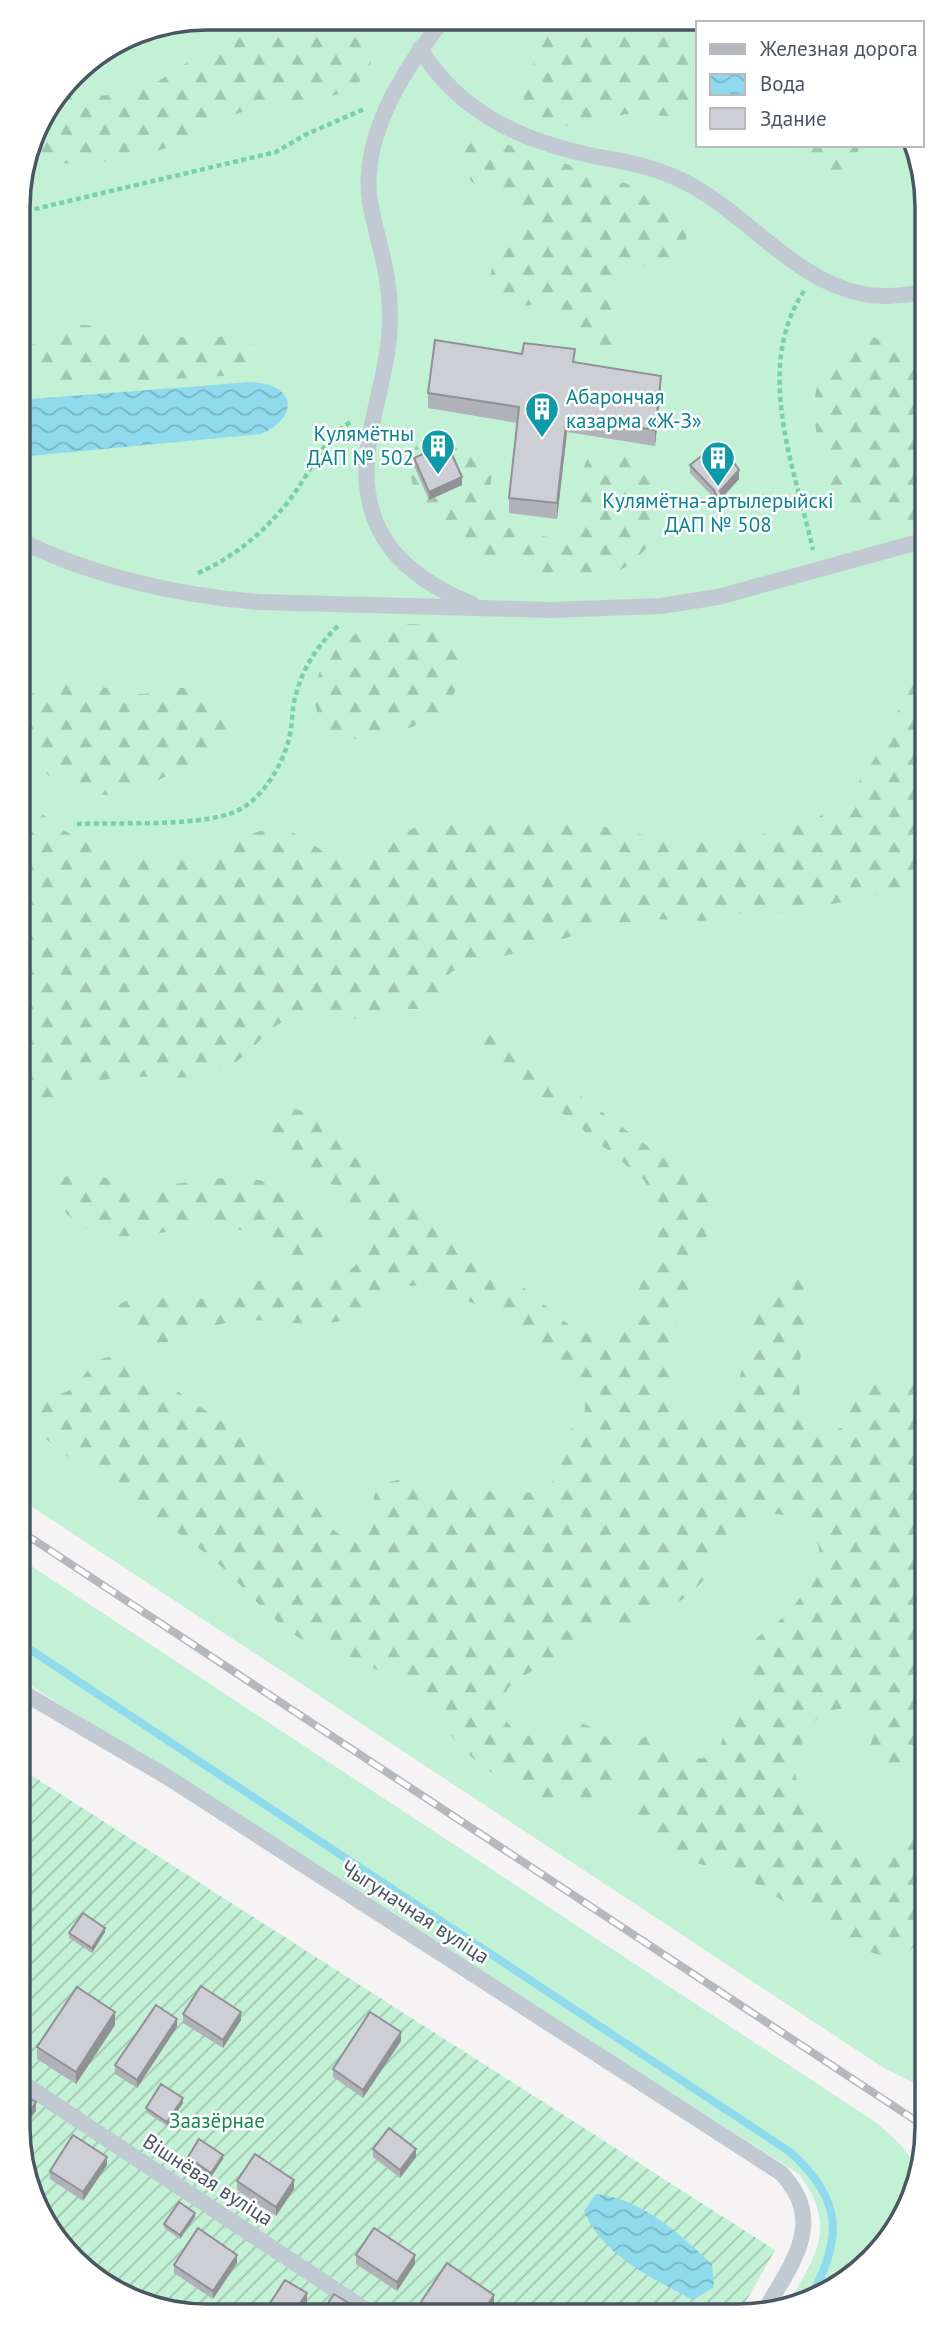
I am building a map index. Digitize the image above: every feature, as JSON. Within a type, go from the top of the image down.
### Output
[{"type":"lane","points":[[434,30],[420,48],[398,87],[380,128],[370,164],[370,201],[390,284],[386,363],[367,457],[368,493],[381,534],[391,552],[414,574],[444,593],[482,608]]},
{"type":"lane","points":[[420,48],[452,93],[475,111],[532,137],[568,149],[655,168],[683,181],[716,199],[815,276],[866,294],[915,293]]},
{"type":"lane","points":[[30,545],[57,556],[162,589],[210,598],[260,602],[606,610],[661,606],[718,597],[915,543]]},
{"type":"lane","name":"Чыгуначная вуліца","points":[[30,1697],[169,1778],[781,2173],[800,2198],[804,2230],[792,2263],[770,2301]]},
{"type":"lane","name":"Вішнёвая вуліца","points":[[30,2088],[357,2304]]},
{"type":"path","points":[[30,210],[276,152],[307,134],[373,105],[398,87]]},
{"type":"path","points":[[815,276],[790,319],[782,347],[781,378],[783,420],[818,570]]},
{"type":"path","points":[[162,589],[232,556],[254,538],[293,496],[335,435],[359,418],[375,416]]},
{"type":"path","points":[[77,824],[202,819],[234,812],[258,795],[277,771],[289,740],[295,701],[304,670],[319,644],[340,623]]},
{"type":"green space","points":[[195,30],[696,30],[696,147],[905,147],[914,184],[915,207],[915,2084],[884,2068],[30,1505],[30,195],[43,139],[60,108],[99,66],[139,43],[172,33]]},
{"type":"green space","points":[[244,30],[363,30],[371,43],[371,61],[364,76],[352,87],[336,95],[245,111],[151,153],[116,161],[36,163],[53,118],[72,92],[100,96],[128,92],[154,84],[226,38]]},
{"type":"green space","points":[[522,30],[696,30],[696,102],[667,116],[625,114],[584,125],[548,127],[527,119],[524,108],[526,88],[534,61],[529,39]]},
{"type":"green space","points":[[487,138],[658,194],[680,213],[684,220],[686,237],[678,256],[633,271],[618,286],[614,308],[621,349],[617,356],[611,357],[596,348],[560,309],[547,305],[513,305],[501,300],[493,291],[490,280],[492,268],[519,236],[522,224],[505,205],[474,184],[466,175],[461,151],[477,139]]},
{"type":"green space","points":[[806,147],[859,147],[856,162],[843,178],[827,176],[811,158]]},
{"type":"green space","points":[[65,326],[105,327],[174,337],[237,339],[258,347],[262,358],[259,368],[238,375],[75,385],[43,380],[36,374],[30,349],[38,338],[50,330]]},
{"type":"green space","points":[[860,335],[880,339],[896,348],[915,367],[915,524],[893,526],[862,522],[844,513],[837,505],[822,455],[814,415],[819,379],[841,348]]},
{"type":"green space","points":[[432,430],[458,435],[481,449],[491,468],[491,509],[505,525],[515,530],[538,536],[561,537],[576,517],[584,466],[590,456],[603,455],[630,458],[654,469],[667,490],[668,505],[664,519],[654,539],[640,555],[624,568],[607,576],[591,579],[558,576],[464,549],[448,541],[431,524],[416,496],[412,481],[413,452],[420,440]]},
{"type":"green space","points":[[394,625],[426,626],[447,639],[458,659],[458,682],[454,693],[448,704],[431,718],[392,734],[366,739],[338,735],[326,727],[318,714],[316,684],[321,669],[329,655],[346,639]]},
{"type":"green space","points":[[915,676],[915,888],[786,913],[735,913],[703,921],[653,919],[614,924],[453,971],[444,978],[434,1005],[428,1007],[387,1010],[346,1020],[295,1017],[279,1024],[240,1059],[221,1070],[197,1077],[134,1076],[108,1079],[30,1106],[30,798],[49,820],[72,835],[97,847],[151,860],[201,857],[246,836],[274,829],[296,834],[333,857],[355,860],[374,854],[409,830],[437,821],[492,825],[560,818],[654,837],[699,840],[768,834],[826,813],[852,790],[873,761]]},
{"type":"green space","points":[[61,677],[139,694],[182,688],[197,690],[213,699],[221,710],[227,728],[226,740],[221,749],[203,762],[141,790],[106,795],[69,788],[49,776],[43,769],[30,738],[30,699],[44,684]]},
{"type":"green space","points":[[478,1027],[490,1028],[702,1187],[708,1196],[711,1206],[709,1228],[678,1320],[671,1351],[671,1379],[681,1401],[710,1416],[723,1413],[732,1404],[752,1328],[766,1291],[775,1279],[786,1274],[798,1277],[809,1293],[799,1384],[806,1416],[816,1428],[830,1432],[845,1425],[856,1397],[874,1381],[897,1378],[915,1386],[915,1758],[904,1767],[882,1772],[868,1759],[872,1738],[865,1715],[854,1710],[837,1709],[820,1714],[815,1721],[802,1744],[796,1768],[800,1790],[809,1804],[821,1818],[852,1841],[883,1853],[897,1851],[907,1845],[915,1833],[915,1945],[909,1952],[880,1955],[863,1950],[738,1873],[675,1858],[649,1844],[641,1835],[635,1812],[639,1786],[634,1751],[637,1742],[646,1736],[666,1738],[693,1759],[713,1754],[721,1743],[729,1709],[752,1690],[753,1678],[748,1653],[752,1644],[793,1607],[812,1580],[818,1566],[816,1539],[805,1527],[790,1518],[777,1514],[756,1519],[697,1587],[663,1613],[640,1623],[600,1625],[591,1629],[511,1685],[503,1701],[504,1715],[507,1722],[518,1732],[533,1735],[568,1724],[583,1724],[596,1729],[614,1748],[618,1770],[614,1782],[606,1791],[583,1802],[563,1802],[541,1798],[522,1790],[484,1767],[459,1745],[427,1704],[404,1683],[318,1648],[292,1633],[267,1613],[210,1557],[96,1478],[33,1427],[30,1408],[33,1404],[73,1388],[99,1360],[119,1357],[131,1359],[279,1461],[302,1485],[332,1528],[348,1538],[368,1534],[376,1492],[390,1482],[404,1479],[512,1493],[528,1493],[548,1486],[555,1476],[558,1444],[582,1419],[584,1413],[580,1388],[566,1368],[545,1348],[493,1313],[466,1300],[422,1286],[403,1286],[377,1295],[348,1319],[319,1324],[246,1320],[211,1327],[181,1339],[160,1343],[144,1342],[133,1337],[120,1326],[115,1315],[117,1306],[135,1299],[195,1300],[257,1281],[327,1280],[346,1273],[359,1262],[366,1248],[366,1231],[359,1215],[332,1184],[267,1138],[260,1128],[260,1119],[267,1113],[274,1109],[288,1108],[318,1119],[574,1329],[600,1338],[612,1336],[627,1322],[661,1227],[659,1202],[642,1178],[478,1045],[472,1035]]},
{"type":"green space","points":[[81,1172],[139,1185],[226,1178],[265,1182],[286,1191],[319,1214],[333,1232],[335,1245],[328,1255],[302,1259],[290,1256],[242,1230],[229,1227],[144,1235],[102,1234],[83,1226],[65,1212],[58,1202],[60,1181]]},
{"type":"green space","points":[[30,1565],[878,2124],[900,2144],[912,2162],[897,2205],[879,2235],[846,2268],[816,2286],[793,2295],[813,2259],[820,2227],[818,2211],[799,2174],[30,1685]]},
{"type":"green space","name":"Заазёрнае","points":[[30,1774],[775,2250],[745,2304],[738,2304],[195,2304],[150,2295],[108,2274],[82,2252],[53,2216],[43,2195],[31,2150]]},
{"type":"water","points":[[251,382],[277,388],[288,402],[282,419],[261,434],[30,456],[30,399]]},
{"type":"water","points":[[596,2194],[613,2197],[645,2210],[673,2230],[712,2264],[714,2287],[693,2300],[646,2274],[616,2253],[592,2227],[584,2211]]},
{"type":"building","name":"Абарончая казарма «Ж-З»","points":[[435,340],[522,354],[524,343],[575,349],[573,362],[661,376],[655,430],[567,416],[557,503],[509,498],[519,407],[428,393]]},
{"type":"building","name":"Кулямётна-артылерыйскі ДАП № 508","points":[[719,442],[739,470],[720,491],[724,500],[719,502],[714,490],[690,465]]},
{"type":"building","name":"Кулямётны ДАП № 502","points":[[447,443],[462,477],[429,492],[414,458]]},
{"type":"building","points":[[83,1913],[105,1928],[92,1948],[69,1933]]},
{"type":"building","points":[[201,1986],[241,2012],[223,2040],[183,2014]]},
{"type":"building","points":[[77,1987],[115,2012],[76,2072],[37,2047]]},
{"type":"building","points":[[156,2005],[177,2019],[137,2080],[115,2065]]},
{"type":"building","points":[[370,2012],[401,2032],[363,2090],[333,2069]]},
{"type":"building","points":[[161,2084],[183,2098],[167,2122],[146,2108]]},
{"type":"building","points":[[30,2098],[36,2102],[30,2111]]},
{"type":"building","points":[[389,2128],[416,2149],[400,2170],[373,2149]]},
{"type":"building","points":[[73,2135],[107,2157],[83,2192],[50,2171]]},
{"type":"building","points":[[199,2139],[223,2155],[211,2173],[188,2157]]},
{"type":"building","points":[[255,2154],[294,2180],[276,2207],[237,2181]]},
{"type":"building","points":[[179,2202],[195,2213],[180,2235],[164,2224]]},
{"type":"building","points":[[198,2228],[237,2255],[213,2291],[174,2265]]},
{"type":"building","points":[[374,2228],[415,2255],[397,2282],[356,2255]]},
{"type":"building","points":[[447,2263],[494,2295],[488,2304],[421,2302]]},
{"type":"building","points":[[285,2280],[307,2293],[299,2304],[270,2304]]},
{"type":"building","points":[[334,2294],[350,2304],[327,2304]]},
{"type":"waterway","points":[[30,1649],[790,2152],[821,2187],[829,2204],[832,2239],[828,2258],[816,2286]]},
{"type":"railway","points":[[30,1537],[915,2120]]},
{"type":"place","name":"Абарончая казарма «Ж-З»","points":[[542,439]]},
{"type":"place","name":"Кулямётны ДАП № 502","points":[[438,476]]},
{"type":"place","name":"Кулямётна-артылерыйскі ДАП № 508","points":[[718,488]]}]
